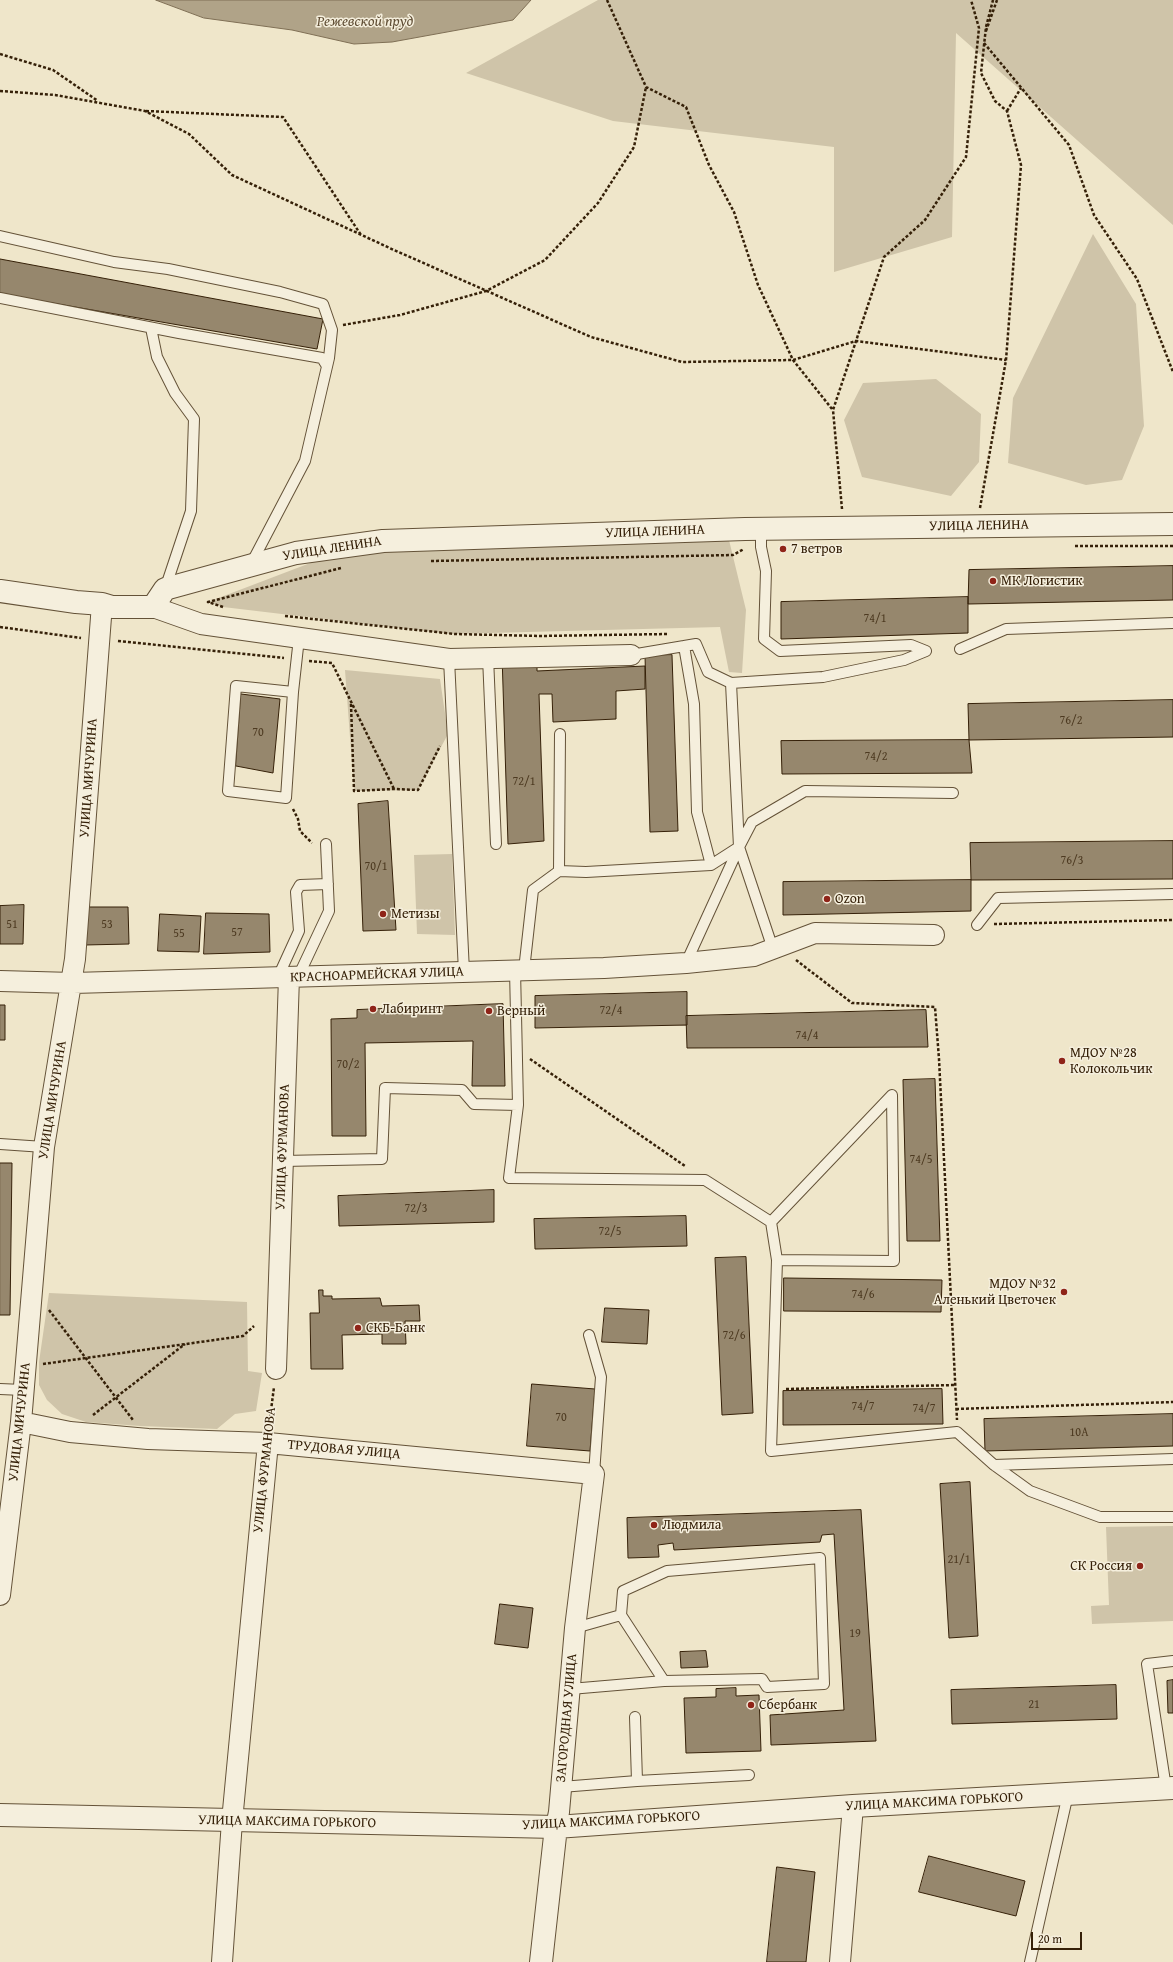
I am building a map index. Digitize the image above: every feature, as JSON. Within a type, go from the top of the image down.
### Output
[{"type":"street","name":"УЛИЦА ЛЕНИНА","points":[[0,592],[102,604],[112,607],[159,598],[250,566],[296,553],[383,541],[761,529],[1173,524]]},
{"type":"street","name":"УЛИЦА ЛЕНИНА","points":[[159,598],[200,624],[448,659],[488,656],[631,655]]},
{"type":"street","name":"УЛИЦА МИЧУРИНА","points":[[0,1595],[21,1422],[44,1148],[73,983],[102,604]]},
{"type":"street","name":"КРАСНОАРМЕЙСКАЯ УЛИЦА","points":[[0,981],[73,983],[604,968],[686,963],[754,956],[815,933],[934,934]]},
{"type":"street","name":"УЛИЦА ФУРМАНОВА","points":[[276,1369],[288,977]]},
{"type":"street","name":"ТРУДОВАЯ УЛИЦА","points":[[21,1422],[70,1432],[148,1439],[268,1443],[594,1474]]},
{"type":"street","name":"УЛИЦА ФУРМАНОВА","points":[[222,1962],[232,1821],[268,1443]]},
{"type":"street","name":"ЗАГОРОДНАЯ УЛИЦА","points":[[541,1962],[561,1787],[575,1628],[594,1474]]},
{"type":"street","name":"УЛИЦА МАКСИМА ГОРЬКОГО","points":[[0,1815],[556,1827],[853,1806],[1169,1788]]},
{"type":"street","points":[[840,1962],[853,1806]]},
{"type":"lane","points":[[0,236],[114,262],[168,269],[273,291],[323,304],[332,330],[328,366],[305,461],[250,566]]},
{"type":"lane","points":[[0,298],[151,328],[322,358],[328,366]]},
{"type":"lane","points":[[151,328],[157,357],[175,393],[194,419],[191,511],[159,598]]},
{"type":"lane","points":[[631,655],[696,644],[708,672],[730,683],[823,677],[904,660],[926,651],[910,645],[780,651],[764,638],[766,571],[761,547],[761,529]]},
{"type":"lane","points":[[960,649],[1006,629],[1173,623]]},
{"type":"lane","points":[[293,692],[236,686],[228,790],[286,798],[293,692],[299,638]]},
{"type":"lane","points":[[684,646],[694,704],[697,812],[710,864]]},
{"type":"lane","points":[[488,656],[496,844]]},
{"type":"lane","points":[[448,659],[453,718],[464,972]]},
{"type":"lane","points":[[730,683],[738,847],[773,949]]},
{"type":"lane","points":[[559,871],[560,734]]},
{"type":"lane","points":[[686,963],[738,847],[752,822],[805,791],[953,793]]},
{"type":"lane","points":[[288,977],[329,911],[326,844]]},
{"type":"lane","points":[[738,847],[710,864],[586,872],[559,871],[533,890],[520,970],[518,1105],[509,1178],[705,1180],[771,1222],[777,1260],[771,1451],[957,1432],[994,1465],[1030,1491],[1100,1517],[1173,1517]]},
{"type":"lane","points":[[288,977],[299,931],[296,892],[300,885],[328,884]]},
{"type":"lane","points":[[977,925],[998,898],[1173,894]]},
{"type":"lane","points":[[282,1161],[382,1159],[384,1088],[462,1090],[474,1104],[518,1105]]},
{"type":"lane","points":[[771,1222],[892,1095],[894,1262],[777,1260]]},
{"type":"lane","points":[[0,1144],[44,1148]]},
{"type":"lane","points":[[589,1335],[601,1376],[594,1474]]},
{"type":"lane","points":[[0,1389],[23,1390]]},
{"type":"lane","points":[[994,1465],[1173,1459]]},
{"type":"lane","points":[[570,1689],[664,1681],[762,1679],[767,1687],[824,1684],[820,1558],[667,1572],[623,1591],[621,1616],[664,1681]]},
{"type":"lane","points":[[575,1628],[621,1616]]},
{"type":"lane","points":[[1169,1788],[1147,1664],[1173,1661]]},
{"type":"lane","points":[[635,1716],[637,1780]]},
{"type":"lane","points":[[561,1787],[637,1780],[749,1775]]},
{"type":"lane","points":[[1030,1962],[1068,1794]]},
{"type":"path","points":[[332,330],[346,323],[400,315],[486,291],[545,260],[598,203],[634,147],[646,88],[607,0]]},
{"type":"path","points":[[843,528],[833,410],[884,257],[925,220],[966,157],[979,28],[971,0]]},
{"type":"path","points":[[985,36],[993,0]]},
{"type":"path","points":[[977,526],[1006,360],[1021,166],[1007,111],[995,101],[981,73],[983,42],[997,0]]},
{"type":"path","points":[[984,44],[1069,145],[1094,215],[1137,279],[1173,372]]},
{"type":"path","points":[[0,54],[53,70],[100,102]]},
{"type":"path","points":[[646,88],[686,107],[709,165],[734,212],[758,285],[793,360],[833,410]]},
{"type":"path","points":[[1007,111],[1021,88]]},
{"type":"path","points":[[0,91],[55,95],[145,111],[283,117],[361,235]]},
{"type":"path","points":[[145,111],[188,134],[232,175],[361,235],[591,337],[682,362],[793,360],[856,341],[1006,360]]},
{"type":"path","points":[[428,561],[733,555]]},
{"type":"path","points":[[230,609],[208,602],[342,568]]},
{"type":"path","points":[[277,615],[455,634],[540,636],[673,634]]},
{"type":"path","points":[[0,627],[73,638],[99,639],[332,663],[394,789]]},
{"type":"path","points":[[350,702],[354,791],[394,789],[418,790],[453,718]]},
{"type":"path","points":[[286,798],[298,819],[300,831],[327,857]]},
{"type":"path","points":[[977,925],[1173,920]]},
{"type":"path","points":[[794,958],[852,1003],[935,1007],[957,1432]]},
{"type":"path","points":[[518,1050],[705,1180]]},
{"type":"path","points":[[45,1305],[148,1439]]},
{"type":"path","points":[[25,1367],[243,1336],[254,1326]]},
{"type":"path","points":[[70,1432],[117,1398],[186,1344]]},
{"type":"path","name":"УЛИЦА ФУРМАНОВА","points":[[268,1443],[276,1369]]},
{"type":"path","points":[[774,1389],[955,1385]]},
{"type":"path","points":[[956,1409],[1173,1402]]},
{"type":"shaded area","points":[[598,0],[1173,0],[1173,225],[956,33],[952,237],[834,272],[834,147],[613,121],[466,73]]},
{"type":"shaded area","points":[[1093,234],[1136,304],[1144,426],[1122,480],[1086,485],[1008,463],[1013,398]]},
{"type":"shaded area","points":[[936,379],[981,414],[979,462],[951,496],[862,477],[844,420],[863,383]]},
{"type":"shaded area","points":[[729,540],[746,610],[742,673],[729,672],[720,627],[450,634],[223,607],[208,602],[326,557],[370,550]]},
{"type":"shaded area","points":[[345,670],[440,679],[448,734],[418,790],[354,791]]},
{"type":"shaded area","points":[[452,854],[455,935],[417,934],[414,855]]},
{"type":"shaded area","points":[[49,1293],[247,1302],[248,1371],[262,1373],[256,1411],[235,1414],[217,1429],[86,1422],[62,1414],[47,1400],[39,1385],[39,1362]]},
{"type":"shaded area","name":"СК Россия","points":[[1173,1526],[1173,1621],[1092,1624],[1091,1606],[1109,1605],[1106,1527]]},
{"type":"water","name":"Режевской пруд","points":[[156,0],[531,0],[513,20],[392,42],[354,44],[292,30],[204,18]]},
{"type":"building","points":[[0,259],[323,319],[317,349],[0,294]]},
{"type":"building","points":[[1173,566],[1173,600],[968,604],[969,570]]},
{"type":"building","points":[[968,597],[968,633],[781,639],[781,602]]},
{"type":"building","points":[[537,654],[537,671],[645,666],[645,689],[616,691],[616,719],[553,722],[552,694],[539,694],[544,841],[508,844],[502,655]]},
{"type":"building","points":[[672,655],[678,831],[650,832],[645,656]]},
{"type":"building","points":[[241,694],[280,699],[273,773],[236,766]]},
{"type":"building","points":[[1173,700],[1173,737],[969,740],[968,704]]},
{"type":"building","points":[[969,740],[972,773],[782,774],[781,741]]},
{"type":"building","points":[[388,801],[396,930],[363,931],[358,804]]},
{"type":"building","points":[[1173,841],[1173,879],[971,880],[970,843]]},
{"type":"building","points":[[971,880],[971,911],[783,915],[783,882]]},
{"type":"building","points":[[24,905],[23,944],[0,944],[0,906]]},
{"type":"building","points":[[85,907],[128,907],[129,944],[85,945]]},
{"type":"building","points":[[206,913],[269,914],[270,952],[204,954]]},
{"type":"building","points":[[160,914],[201,916],[199,952],[158,951]]},
{"type":"building","points":[[687,992],[687,1025],[535,1028],[535,996]]},
{"type":"building","points":[[503,1004],[505,1086],[472,1086],[473,1041],[365,1043],[366,1136],[332,1136],[331,1019],[357,1018],[357,1010]]},
{"type":"building","points":[[0,1005],[5,1005],[5,1040],[0,1040]]},
{"type":"building","points":[[926,1010],[928,1047],[687,1048],[686,1016]]},
{"type":"building","points":[[935,1079],[940,1241],[907,1241],[903,1080]]},
{"type":"building","points":[[0,1163],[12,1163],[10,1315],[0,1315]]},
{"type":"building","points":[[494,1190],[494,1222],[339,1226],[338,1196]]},
{"type":"building","points":[[686,1216],[687,1246],[535,1249],[534,1219]]},
{"type":"building","points":[[746,1257],[753,1413],[722,1415],[715,1258]]},
{"type":"building","points":[[784,1278],[942,1280],[941,1312],[784,1311]]},
{"type":"building","name":"СКБ-Банк","points":[[319,1290],[323,1290],[323,1296],[332,1296],[332,1299],[380,1298],[382,1306],[419,1305],[420,1321],[405,1321],[406,1344],[382,1344],[382,1334],[342,1335],[343,1369],[311,1369],[310,1313],[319,1313]]},
{"type":"building","points":[[605,1308],[649,1310],[647,1344],[602,1342]]},
{"type":"building","points":[[532,1384],[595,1389],[590,1451],[527,1446]]},
{"type":"building","points":[[942,1389],[943,1424],[783,1425],[783,1391]]},
{"type":"building","points":[[1173,1414],[1173,1446],[985,1451],[984,1419]]},
{"type":"building","points":[[970,1482],[978,1636],[949,1638],[940,1484]]},
{"type":"building","points":[[861,1510],[876,1741],[771,1745],[770,1715],[844,1710],[834,1534],[822,1535],[820,1542],[674,1550],[673,1543],[658,1545],[659,1557],[628,1558],[627,1518]]},
{"type":"building","points":[[500,1604],[533,1608],[528,1648],[495,1644]]},
{"type":"building","points":[[706,1651],[708,1667],[681,1668],[680,1652]]},
{"type":"building","points":[[1173,1680],[1173,1713],[1168,1713],[1167,1681]]},
{"type":"building","points":[[1116,1685],[1117,1719],[952,1724],[951,1690]]},
{"type":"building","points":[[736,1688],[736,1696],[759,1695],[761,1751],[686,1753],[684,1698],[716,1697],[716,1689]]},
{"type":"building","points":[[929,1856],[1025,1881],[1016,1916],[919,1892]]},
{"type":"building","points":[[777,1867],[815,1872],[806,1962],[767,1962]]},
{"type":"place","name":"7 ветров","points":[[783,549]]},
{"type":"place","name":"МК Логистик","points":[[993,581]]},
{"type":"place","name":"Ozon","points":[[827,899]]},
{"type":"place","name":"Метизы","points":[[383,914]]},
{"type":"place","name":"Лабиринт","points":[[373,1009]]},
{"type":"place","name":"Верный","points":[[489,1011]]},
{"type":"place","name":"МДОУ №28 Колокольчик","points":[[1062,1061]]},
{"type":"place","name":"МДОУ №32 Аленький Цветочек","points":[[1064,1292]]},
{"type":"place","name":"СКБ-Банк","points":[[358,1328]]},
{"type":"place","name":"Людмила","points":[[654,1525]]},
{"type":"place","name":"СК Россия","points":[[1140,1566]]},
{"type":"place","name":"Сбербанк","points":[[751,1705]]}]
